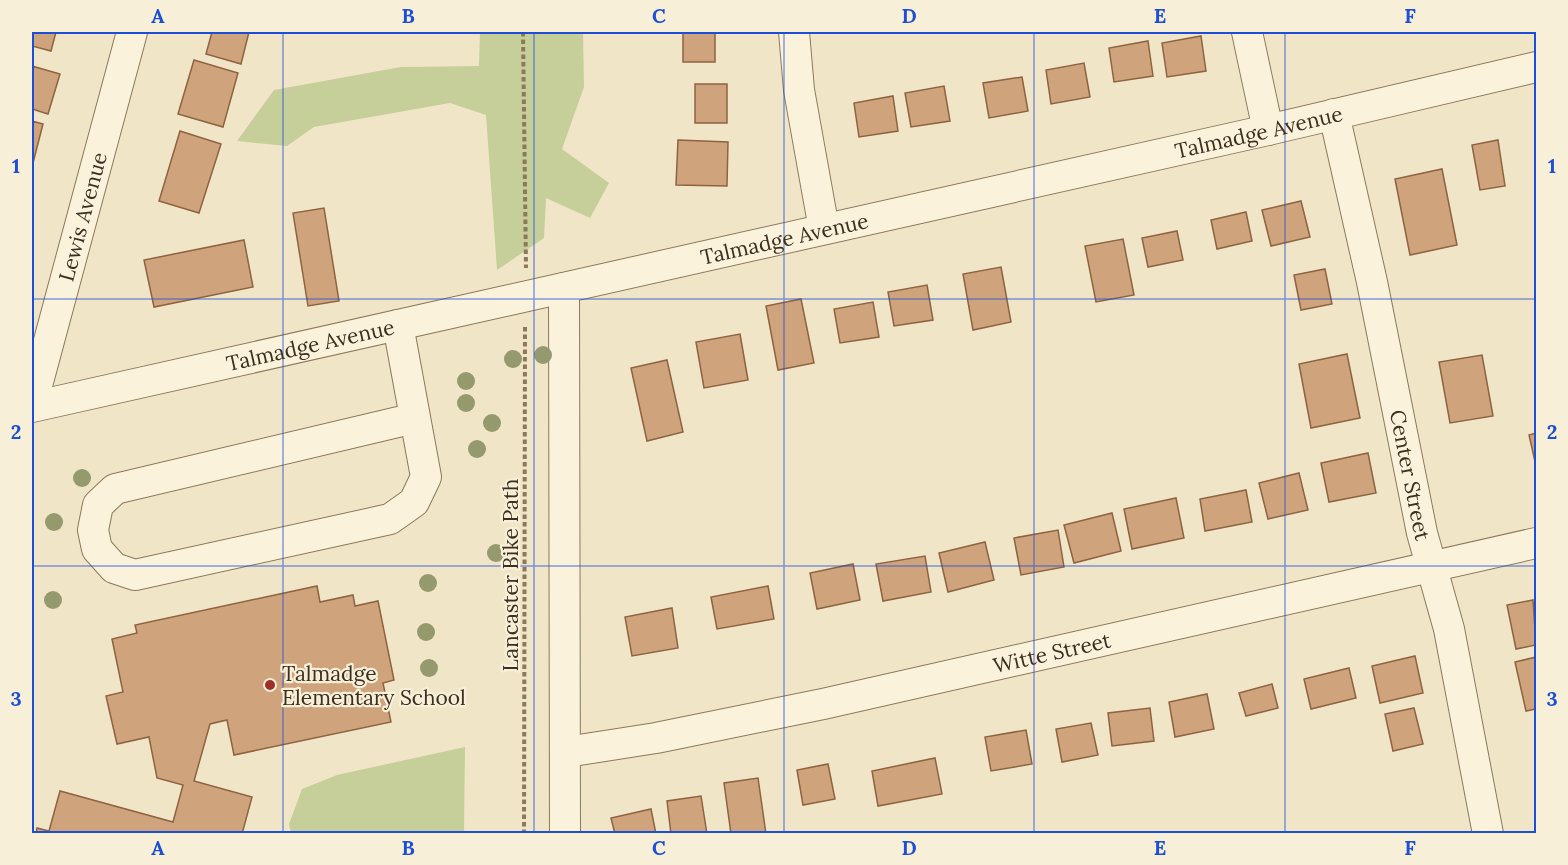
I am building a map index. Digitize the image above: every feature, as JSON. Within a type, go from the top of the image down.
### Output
[{"type":"street","name":"Lewis Avenue","points":[[32,405],[132,32]]},
{"type":"street","points":[[794,32],[799,90],[813,182],[824,229]]},
{"type":"street","points":[[1247,32],[1268,130]]},
{"type":"street","name":"Talmadge Avenue","points":[[32,405],[398,326],[1268,130],[1536,67]]},
{"type":"street","name":"Center Street","points":[[1334,114],[1372,282],[1422,533],[1449,629],[1488,834]]},
{"type":"street","points":[[564,288],[565,834]]},
{"type":"street","points":[[398,326],[426,477],[414,502],[390,519],[135,575],[114,568],[97,549],[93,530],[98,505],[115,489],[415,418]]},
{"type":"street","name":"Witte Street","points":[[566,752],[656,738],[823,704],[1536,543]]},
{"type":"path","points":[[523,32],[526,276]]},
{"type":"path","name":"Lancaster Bike Path","points":[[524,834],[525,317]]},
{"type":"green space","points":[[480,32],[583,32],[584,87],[562,149],[609,183],[590,218],[546,198],[544,238],[497,270],[486,115],[450,103],[314,127],[287,146],[237,141],[274,90],[401,67],[479,66]]},
{"type":"green space","points":[[465,747],[464,833],[291,833],[289,824],[302,789],[337,775]]},
{"type":"building","points":[[32,32],[56,32],[51,51],[32,46]]},
{"type":"building","points":[[212,32],[249,32],[241,64],[206,54]]},
{"type":"building","points":[[683,32],[715,32],[715,62],[683,62]]},
{"type":"building","points":[[1201,36],[1206,71],[1167,77],[1162,43]]},
{"type":"building","points":[[1148,41],[1153,76],[1114,82],[1109,48]]},
{"type":"building","points":[[194,60],[238,73],[223,127],[178,114]]},
{"type":"building","points":[[1084,63],[1090,97],[1051,104],[1046,70]]},
{"type":"building","points":[[32,66],[60,74],[48,114],[32,109]]},
{"type":"building","points":[[1022,77],[1028,111],[989,118],[983,83]]},
{"type":"building","points":[[695,84],[727,84],[727,123],[695,123]]},
{"type":"building","points":[[944,86],[950,121],[911,127],[905,93]]},
{"type":"building","points":[[893,96],[898,131],[859,137],[854,103]]},
{"type":"building","points":[[32,121],[43,124],[32,167]]},
{"type":"building","points":[[180,131],[221,144],[199,213],[159,201]]},
{"type":"building","points":[[678,140],[728,142],[727,186],[676,185]]},
{"type":"building","points":[[1498,140],[1505,186],[1480,190],[1472,145]]},
{"type":"building","points":[[1442,169],[1457,245],[1410,255],[1395,179]]},
{"type":"building","points":[[1301,201],[1310,237],[1271,246],[1262,210]]},
{"type":"building","points":[[324,208],[339,301],[308,306],[293,213]]},
{"type":"building","points":[[1246,212],[1252,241],[1217,249],[1211,220]]},
{"type":"building","points":[[1177,231],[1183,260],[1148,267],[1142,238]]},
{"type":"building","points":[[1123,239],[1134,295],[1096,302],[1085,246]]},
{"type":"building","points":[[244,240],[253,287],[154,307],[144,260]]},
{"type":"building","points":[[1001,267],[1011,322],[973,330],[963,274]]},
{"type":"building","points":[[1325,269],[1332,304],[1301,310],[1294,275]]},
{"type":"building","points":[[927,285],[933,320],[894,326],[888,292]]},
{"type":"building","points":[[801,299],[814,363],[778,370],[766,306]]},
{"type":"building","points":[[873,302],[879,337],[840,343],[834,309]]},
{"type":"building","points":[[740,334],[748,380],[704,388],[696,342]]},
{"type":"building","points":[[1347,354],[1360,418],[1311,428],[1299,364]]},
{"type":"building","points":[[1482,355],[1493,416],[1450,423],[1439,362]]},
{"type":"building","points":[[667,360],[683,432],[647,441],[631,368]]},
{"type":"building","points":[[1536,433],[1536,466],[1529,435]]},
{"type":"building","points":[[1368,453],[1376,493],[1329,502],[1321,463]]},
{"type":"building","points":[[1299,473],[1308,510],[1268,519],[1259,483]]},
{"type":"building","points":[[1246,490],[1252,522],[1205,531],[1200,499]]},
{"type":"building","points":[[1176,498],[1184,538],[1132,549],[1124,509]]},
{"type":"building","points":[[1112,513],[1121,551],[1074,563],[1064,525]]},
{"type":"building","points":[[1058,530],[1064,567],[1021,575],[1014,538]]},
{"type":"building","points":[[985,542],[994,580],[948,592],[939,553]]},
{"type":"building","points":[[925,556],[931,592],[883,601],[876,564]]},
{"type":"building","points":[[853,564],[860,600],[817,609],[810,573]]},
{"type":"building","points":[[317,586],[320,602],[353,595],[355,606],[378,601],[394,680],[383,683],[391,722],[234,755],[227,720],[210,724],[194,781],[252,797],[242,834],[36,834],[37,828],[49,831],[60,791],[173,822],[183,785],[157,778],[149,737],[117,744],[106,696],[123,692],[112,639],[137,633],[135,625]]},
{"type":"building","points":[[768,586],[774,619],[717,629],[711,597]]},
{"type":"building","points":[[1533,600],[1536,645],[1516,649],[1507,605]]},
{"type":"building","points":[[672,608],[678,648],[632,656],[625,617]]},
{"type":"building","points":[[1415,656],[1423,693],[1380,703],[1372,666]]},
{"type":"building","points":[[1536,657],[1536,709],[1526,711],[1515,662]]},
{"type":"building","points":[[1349,668],[1356,698],[1311,709],[1304,679]]},
{"type":"building","points":[[1272,684],[1278,708],[1246,716],[1239,693]]},
{"type":"building","points":[[1207,694],[1214,729],[1175,737],[1169,702]]},
{"type":"building","points":[[1150,708],[1154,741],[1112,746],[1108,713]]},
{"type":"building","points":[[1414,708],[1423,744],[1393,751],[1385,714]]},
{"type":"building","points":[[1091,723],[1098,755],[1062,762],[1056,729]]},
{"type":"building","points":[[1026,730],[1032,764],[991,771],[985,737]]},
{"type":"building","points":[[935,758],[942,794],[878,806],[872,771]]},
{"type":"building","points":[[828,764],[835,799],[803,805],[797,770]]},
{"type":"building","points":[[758,778],[766,834],[731,834],[724,783]]},
{"type":"building","points":[[701,796],[707,834],[671,834],[667,801]]},
{"type":"building","points":[[651,809],[656,834],[615,834],[611,818]]},
{"type":"place","name":"Talmadge Elementary School","points":[[270,685]]}]
